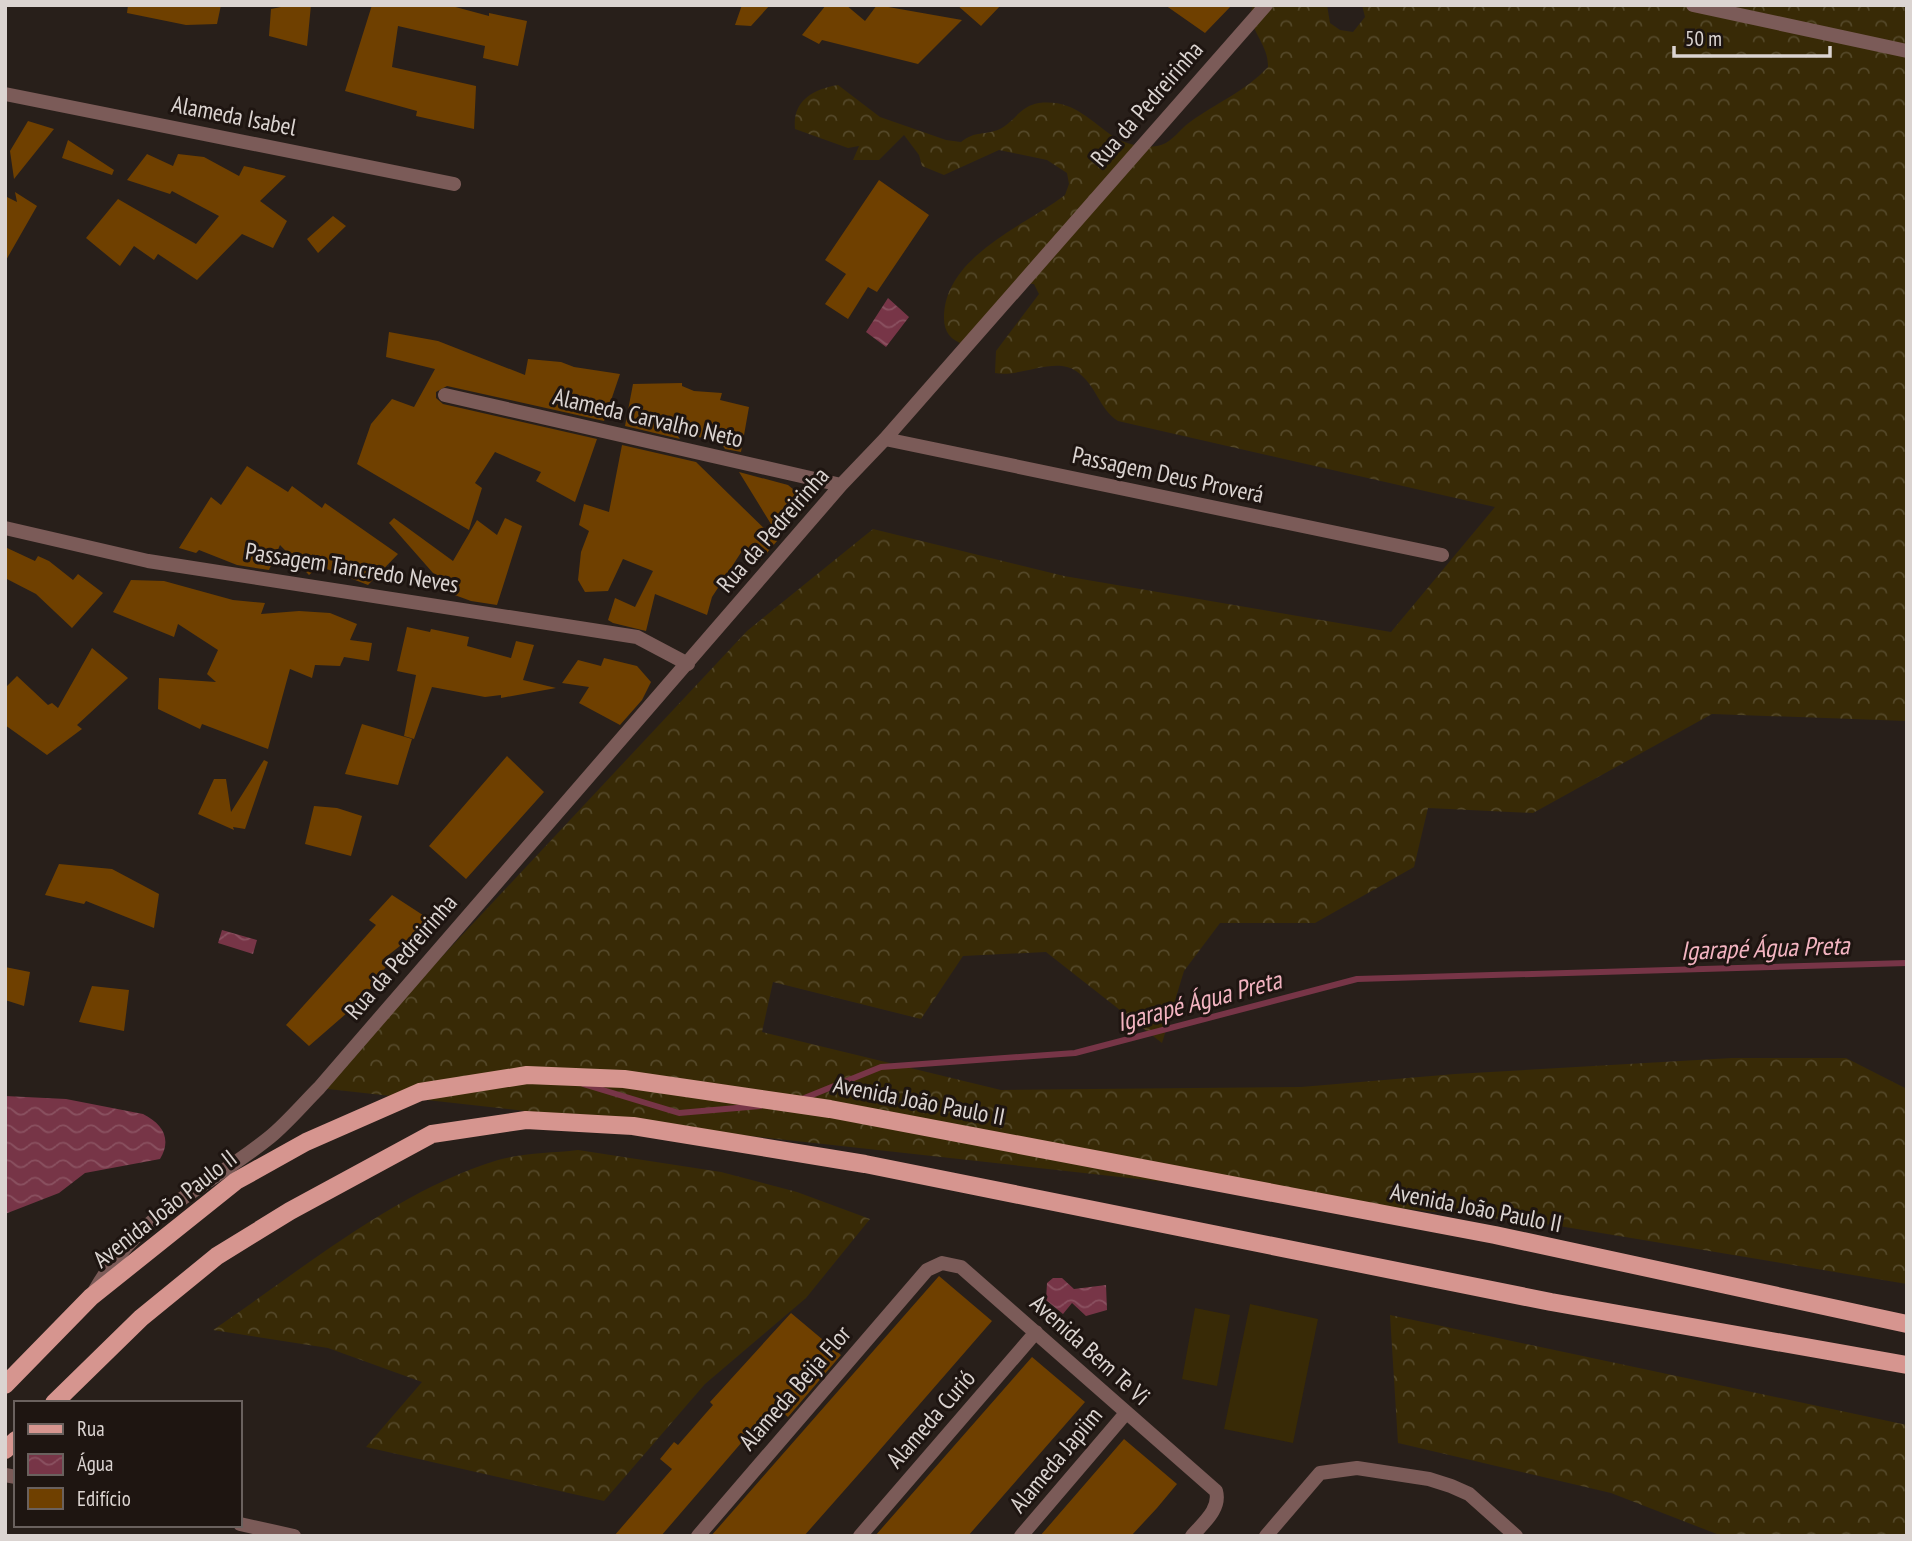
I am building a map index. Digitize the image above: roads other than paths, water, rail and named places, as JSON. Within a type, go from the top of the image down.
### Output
[{"type":"main road","name":"Avenida João Paulo II","points":[[5,1385],[91,1297],[236,1181],[306,1142],[420,1092],[527,1075],[624,1079],[830,1109],[1495,1235],[1907,1324]]},
{"type":"main road","points":[[56,1401],[141,1318],[217,1256],[290,1211],[432,1134],[526,1120],[633,1126],[865,1164],[1551,1302],[1907,1366]]},
{"type":"street","name":"Rua da Pedreirinha","points":[[91,1297],[107,1270],[136,1233],[164,1210],[271,1136],[319,1088],[841,485],[885,439],[1266,5]]},
{"type":"street","points":[[1693,5],[1907,51]]},
{"type":"street","name":"Alameda Isabel","points":[[5,94],[454,184]]},
{"type":"street","name":"Alameda Carvalho Neto","points":[[445,395],[841,485]]},
{"type":"street","name":"Passagem Deus Proverá","points":[[885,439],[1442,555]]},
{"type":"street","name":"Passagem Tancredo Neves","points":[[5,528],[148,561],[637,637],[688,664]]},
{"type":"street","name":"Avenida Bem Te Vi","points":[[927,1270],[942,1263],[961,1267],[1216,1491],[1217,1501],[1213,1512],[1192,1536]]},
{"type":"street","name":"Alameda Beija Flor","points":[[698,1536],[927,1270]]},
{"type":"street","name":"Alameda Curió","points":[[860,1536],[1036,1332]]},
{"type":"street","name":"Alameda Japiim","points":[[1021,1536],[1126,1413]]},
{"type":"street","points":[[1266,1536],[1320,1473],[1357,1468],[1440,1482],[1469,1494],[1516,1536]]},
{"type":"street","points":[[242,1524],[294,1536]]},
{"type":"water","points":[[888,298],[909,317],[886,347],[866,332]]},
{"type":"water","points":[[222,930],[257,940],[253,954],[218,943]]},
{"type":"water","points":[[5,1096],[66,1099],[143,1114],[156,1122],[164,1133],[164,1152],[160,1159],[85,1173],[59,1193],[5,1214]]},
{"type":"water","points":[[1053,1278],[1062,1278],[1074,1289],[1106,1285],[1107,1310],[1086,1316],[1072,1303],[1063,1314],[1046,1300],[1047,1283]]},
{"type":"waterway","name":"Igarapé Água Preta","points":[[802,1099],[881,1067],[1075,1053],[1357,979],[1907,963]]},
{"type":"waterway","name":"Igarapé Água Preta","points":[[583,1084],[679,1113],[760,1106]]}]
